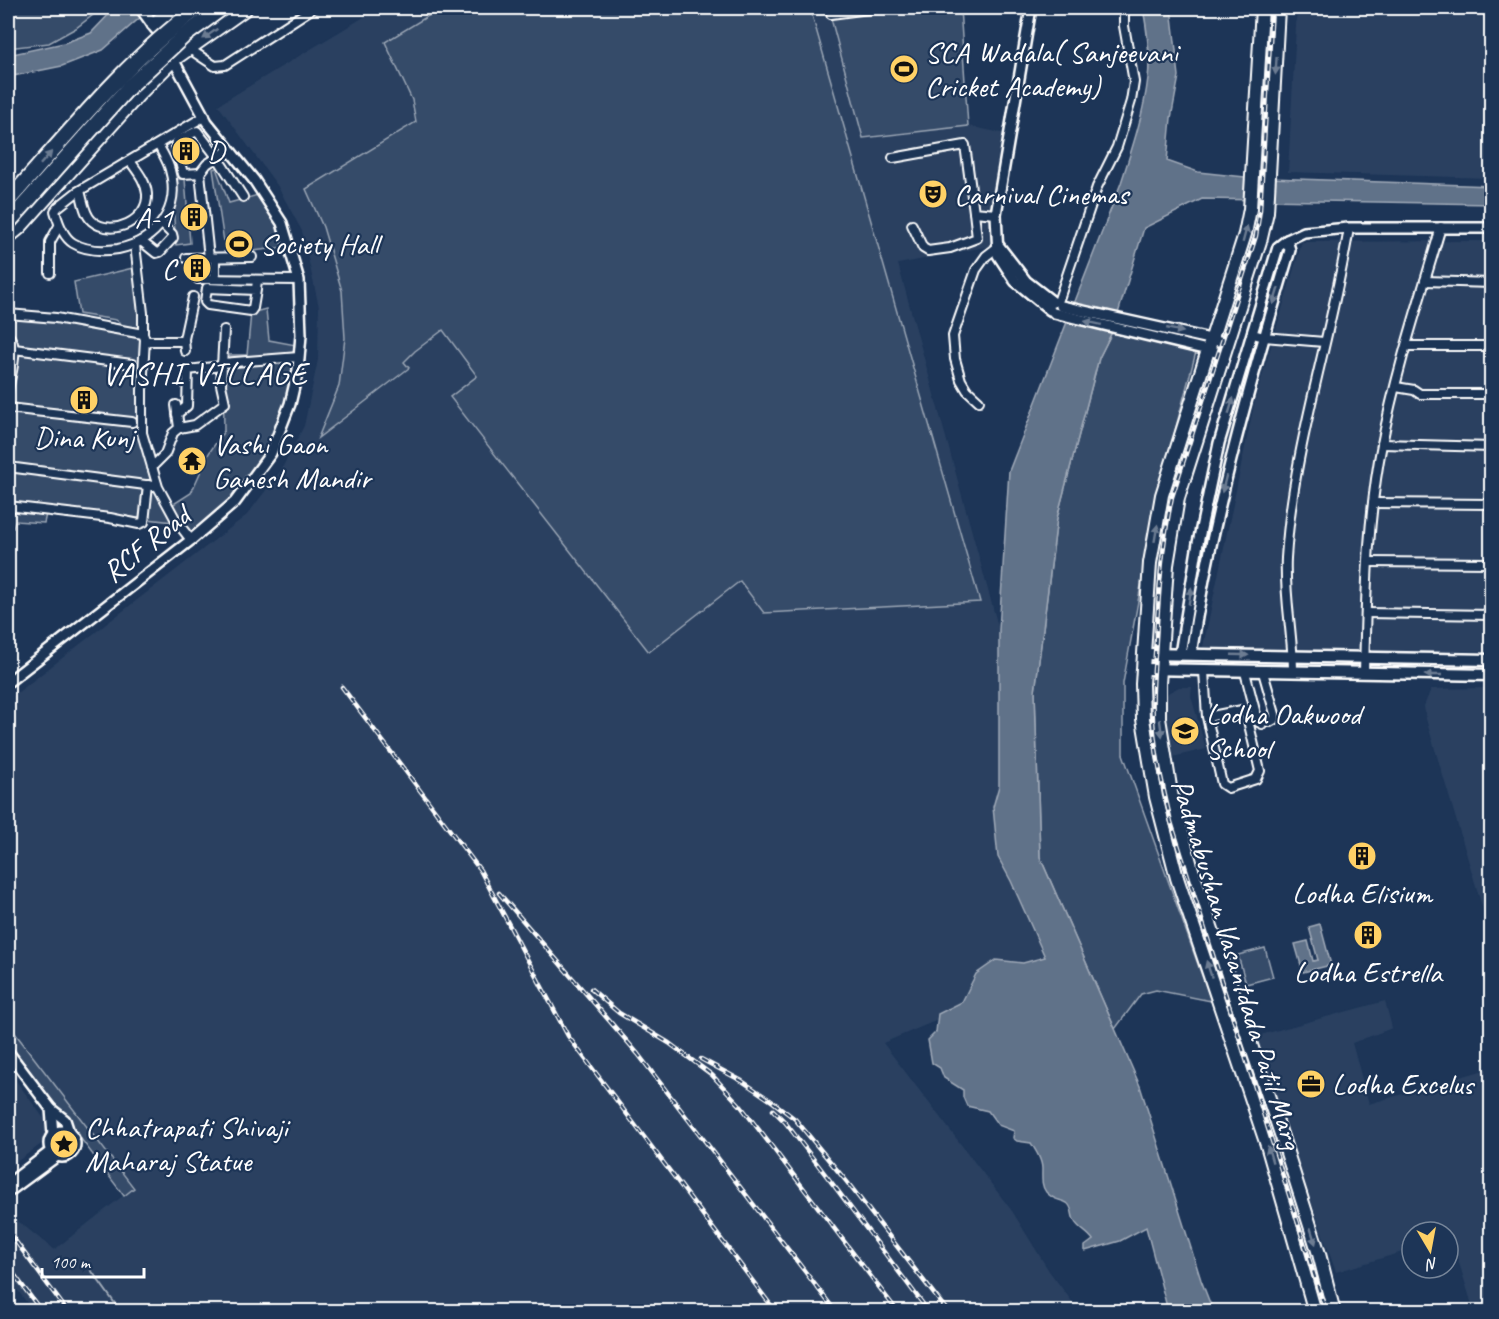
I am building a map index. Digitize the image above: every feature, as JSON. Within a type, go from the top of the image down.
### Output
[{"type":"highway","points":[[147,16],[177,8]]},
{"type":"highway","points":[[8,201],[118,77],[175,25],[198,8]]},
{"type":"highway","points":[[11,229],[129,87],[184,36],[222,8]]},
{"type":"highway","points":[[11,229],[137,94],[173,59],[245,8]]},
{"type":"main road","name":"Padmabushan Vasantdada Patil Marg","points":[[1262,8],[1250,209],[1245,234],[1162,495],[1150,563],[1143,669],[1143,719],[1155,797],[1177,878],[1268,1145],[1315,1311]]},
{"type":"main road","name":"Padmabushan Vasantdada Patil Marg","points":[[1278,8],[1267,212],[1261,238],[1178,498],[1167,565],[1159,718],[1171,793],[1193,873],[1296,1180],[1334,1311]]},
{"type":"main road","points":[[147,16],[173,59]]},
{"type":"main road","points":[[1144,654],[1491,660]]},
{"type":"main road","points":[[1143,669],[1491,675]]},
{"type":"main road","points":[[1279,1184],[1296,1180]]},
{"type":"main road","points":[[1284,1203],[1301,1198]]},
{"type":"street","points":[[188,48],[215,66],[225,65],[313,8]]},
{"type":"street","points":[[831,15],[876,8]]},
{"type":"street","points":[[1031,8],[996,214],[998,255],[1015,281],[1059,309],[1120,329],[1210,345]]},
{"type":"street","points":[[1059,309],[1097,187],[1117,147],[1133,92],[1134,82],[1124,26],[1124,8]]},
{"type":"street","name":"RCF Road","points":[[8,682],[191,540],[235,502],[271,453],[290,404],[301,335],[299,280],[280,219],[230,149],[207,122],[206,116],[173,59]]},
{"type":"street","points":[[158,144],[170,168],[172,181],[171,204],[162,224],[138,243],[107,251],[88,249],[72,243],[59,226],[56,209],[80,190],[130,161],[158,144],[206,116]]},
{"type":"street","points":[[200,173],[183,175],[176,143],[195,132],[200,133],[218,157],[243,197]]},
{"type":"street","points":[[893,158],[965,145],[977,238],[950,248],[928,251],[923,248],[912,225]]},
{"type":"street","points":[[215,279],[200,173],[204,166],[230,149]]},
{"type":"street","points":[[80,190],[87,215],[93,222],[107,227],[117,227],[133,221],[146,206],[147,195],[145,183],[130,161]]},
{"type":"street","points":[[974,212],[996,214]]},
{"type":"street","points":[[138,243],[156,253],[160,252],[173,237],[162,224]]},
{"type":"street","points":[[50,273],[50,242],[59,226]]},
{"type":"street","points":[[1364,673],[1368,562],[1373,503],[1382,444],[1441,227]]},
{"type":"street","points":[[1293,672],[1286,559],[1296,470],[1348,228]]},
{"type":"street","points":[[1185,654],[1196,554],[1219,443],[1278,247],[1304,232],[1348,228],[1491,228]]},
{"type":"street","points":[[1185,654],[1234,447],[1290,250],[1287,240]]},
{"type":"street","points":[[138,243],[144,338],[142,433],[158,487],[177,522],[191,540]]},
{"type":"street","points":[[979,401],[967,390],[961,380],[953,336],[976,270],[986,256],[999,246]]},
{"type":"street","points":[[186,258],[252,257]]},
{"type":"street","points":[[198,279],[299,280]]},
{"type":"street","points":[[256,290],[207,288],[205,302],[208,305],[249,312],[253,308],[256,290],[257,280]]},
{"type":"street","points":[[1425,281],[1491,283]]},
{"type":"street","points":[[185,351],[184,341],[193,297]]},
{"type":"street","points":[[1059,309],[1123,318],[1226,349]]},
{"type":"street","points":[[8,314],[56,318],[144,338],[184,341]]},
{"type":"street","points":[[152,467],[165,454],[172,433],[179,428],[195,426],[225,403],[221,386],[224,330]]},
{"type":"street","points":[[8,334],[14,348],[8,392]]},
{"type":"street","points":[[1253,334],[1324,342]]},
{"type":"street","points":[[1407,346],[1491,346]]},
{"type":"street","points":[[14,348],[132,364]]},
{"type":"street","points":[[179,428],[176,410],[187,406],[188,370],[299,357]]},
{"type":"street","points":[[1396,387],[1414,390],[1420,394],[1491,394]]},
{"type":"street","points":[[8,408],[132,422]]},
{"type":"street","points":[[1219,443],[1234,447]]},
{"type":"street","points":[[1382,444],[1491,447]]},
{"type":"street","points":[[8,467],[158,487]]},
{"type":"street","points":[[8,506],[110,518],[139,524],[144,522],[148,485]]},
{"type":"street","points":[[1373,503],[1491,504]]},
{"type":"street","points":[[1196,554],[1207,556]]},
{"type":"street","points":[[1368,562],[1491,563]]},
{"type":"street","points":[[1366,613],[1491,615]]},
{"type":"street","points":[[1204,671],[1207,717],[1222,784],[1228,788],[1256,779],[1260,771],[1246,712],[1242,710],[1207,717]]},
{"type":"street","points":[[1245,672],[1258,722],[1266,723],[1275,719],[1275,714],[1263,672]]},
{"type":"street","points":[[8,1052],[51,1109],[65,1120],[75,1143],[68,1155],[54,1154],[8,1184]]},
{"type":"street","points":[[51,1109],[53,1135]]},
{"type":"street","points":[[54,1154],[49,1141],[53,1135],[59,1131],[69,1132]]},
{"type":"street","points":[[8,1191],[22,1177]]},
{"type":"shaded area","points":[[8,8],[102,8],[76,28],[49,43],[8,48]]},
{"type":"shaded area","points":[[115,8],[145,8],[143,15],[103,50],[62,66],[8,77],[8,55],[64,43],[91,33]]},
{"type":"shaded area","points":[[379,8],[828,8],[864,138],[968,126],[1006,134],[990,246],[898,264],[999,630],[999,786],[993,807],[998,857],[1050,967],[966,1008],[883,1043],[1012,1211],[1049,1271],[1079,1311],[33,1311],[8,1277],[8,1213],[54,1250],[133,1188],[8,1025],[8,700],[247,515],[280,472],[304,426],[318,360],[319,307],[302,231],[277,185],[218,105]]},
{"type":"shaded area","points":[[441,8],[810,8],[980,602],[764,613],[740,581],[649,652],[450,397],[477,376],[443,330],[404,362],[409,368],[318,438],[339,386],[345,338],[342,291],[323,227],[306,189],[416,122],[412,100],[385,42]]},
{"type":"shaded area","name":"SCA Wadala( Sanjeevani Cricket Academy)","points":[[841,8],[960,8],[968,126],[863,138],[829,11],[842,10]]},
{"type":"shaded area","points":[[1143,8],[1171,8],[1179,76],[1171,118],[1167,161],[1198,172],[1245,177],[1492,186],[1491,204],[1202,199],[1144,228],[1113,330],[1099,358],[1057,518],[1035,692],[1040,857],[1140,1086],[1201,1280],[1213,1311],[1168,1311],[1146,1227],[1120,1241],[1085,1251],[1085,1246],[1093,1240],[1076,1223],[1069,1205],[1052,1197],[1044,1190],[1041,1162],[1031,1143],[1017,1141],[1013,1138],[1014,1131],[998,1125],[988,1111],[967,1106],[963,1090],[944,1078],[940,1068],[932,1063],[928,1040],[936,1032],[938,1014],[962,1002],[976,974],[996,960],[1023,963],[1045,957],[998,857],[993,807],[999,786],[999,630],[1009,471],[1121,183],[1133,144],[1144,104],[1149,69]]},
{"type":"shaded area","points":[[1297,8],[1491,8],[1491,178],[1288,172]]},
{"type":"shaded area","points":[[216,168],[229,203],[258,195],[277,224],[285,247],[253,251],[249,249],[247,238],[224,242],[213,169]]},
{"type":"shaded area","points":[[171,179],[185,179],[190,243],[176,245]]},
{"type":"shaded area","points":[[1491,241],[1491,651],[1421,652],[1203,647],[1255,400],[1302,242]]},
{"type":"shaded area","points":[[133,268],[142,338],[142,433],[174,522],[8,503],[8,310],[140,338],[116,320],[79,314],[74,282]]},
{"type":"shaded area","points":[[266,309],[269,340],[296,345],[291,385],[285,405],[269,443],[248,478],[231,500],[192,535],[179,520],[172,505],[191,493],[209,453],[224,431],[223,355],[247,355],[251,313]]},
{"type":"shaded area","points":[[1113,330],[1196,352],[1157,498],[1123,683],[1123,754],[1211,1001],[1156,990],[1141,994],[1115,1029],[1040,857],[1035,692],[1057,518],[1099,358]]},
{"type":"shaded area","points":[[8,508],[46,514],[44,523],[15,521],[13,528],[8,529]]},
{"type":"shaded area","name":"Lodha Oakwood School","points":[[1179,687],[1192,687],[1191,696],[1206,749],[1168,758],[1162,708],[1168,693]]},
{"type":"shaded area","points":[[1492,688],[1491,936],[1424,706],[1431,689]]},
{"type":"shaded area","points":[[1320,924],[1331,965],[1303,972],[1295,944],[1308,941],[1313,961],[1318,960],[1309,927]]},
{"type":"shaded area","points":[[1265,948],[1273,977],[1246,984],[1238,955]]},
{"type":"shaded area","points":[[1385,1001],[1392,1028],[1352,1043],[1369,1104],[1491,1068],[1491,1311],[1474,1311],[1460,1266],[1460,1220],[1400,1220],[1400,1253],[1336,1272],[1253,1037]]},
{"type":"shaded area","points":[[8,1024],[134,1188],[124,1196],[8,1042]]},
{"type":"shaded area","points":[[8,1070],[48,1124],[44,1142],[8,1168]]},
{"type":"waterway","points":[[91,1270],[121,1312]]},
{"type":"railway","points":[[1272,8],[1260,210],[1256,236],[1172,497],[1160,585],[1153,677],[1153,716],[1158,761],[1171,822],[1326,1312]]},
{"type":"railway","points":[[342,687],[480,870],[568,1036],[776,1312]]},
{"type":"railway","points":[[499,893],[638,1054],[836,1312]]},
{"type":"railway","points":[[591,989],[619,1013],[669,1043],[712,1075],[740,1105],[898,1312]]},
{"type":"railway","points":[[701,1059],[742,1081],[795,1119],[948,1312]]},
{"type":"railway","points":[[773,1110],[785,1122],[929,1312]]},
{"type":"railway","points":[[8,1231],[68,1312]]},
{"type":"railway","points":[[8,1266],[42,1312]]},
{"type":"place","name":"SCA Wadala( Sanjeevani Cricket Academy)","points":[[904,69]]},
{"type":"place","name":"D","points":[[186,151]]},
{"type":"place","name":"Carnival Cinemas","points":[[933,194]]},
{"type":"place","name":"A-1","points":[[194,217]]},
{"type":"place","name":"Society Hall","points":[[239,244]]},
{"type":"place","name":"C","points":[[197,268]]},
{"type":"place","name":"Dina Kunj","points":[[84,400]]},
{"type":"place","name":"Vashi Gaon Ganesh Mandir","points":[[192,461]]},
{"type":"place","name":"Lodha Oakwood School","points":[[1185,731]]},
{"type":"place","name":"Lodha Elisium","points":[[1362,856]]},
{"type":"place","name":"Lodha Estrella","points":[[1368,935]]},
{"type":"place","name":"Lodha Excelus","points":[[1311,1084]]},
{"type":"place","name":"Chhatrapati Shivaji Maharaj Statue","points":[[64,1144]]},
{"type":"district","name":"VASHI VILLAGE","points":[[205,373]]}]
